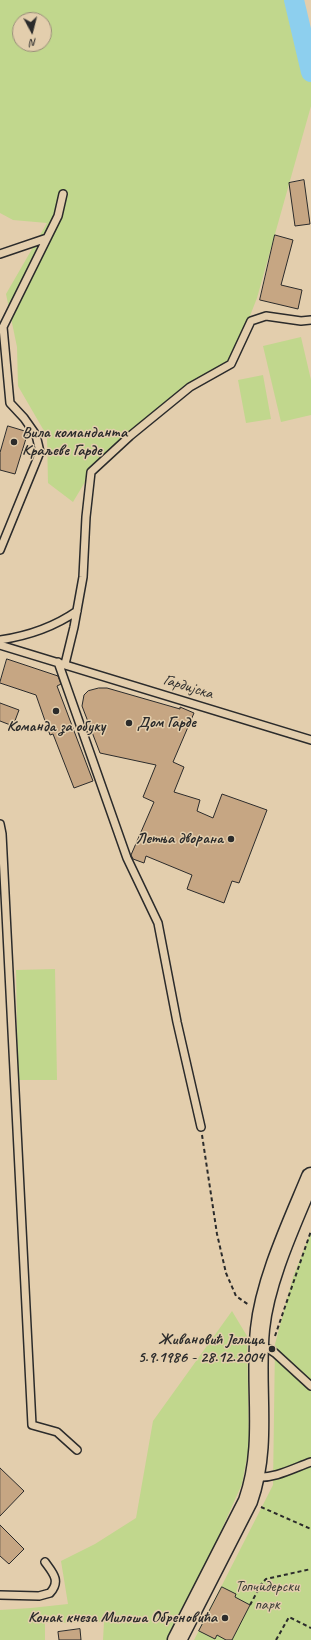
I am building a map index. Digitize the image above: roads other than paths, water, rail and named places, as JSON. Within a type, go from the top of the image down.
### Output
[{"type":"main road","points":[[177,1640],[248,1501],[256,1477],[259,1450],[264,1348],[262,1313],[281,1251],[311,1177]]},
{"type":"lane","points":[[0,550],[40,452],[36,434],[10,403],[3,327],[58,216],[63,194]]},
{"type":"lane","points":[[0,254],[47,238]]},
{"type":"lane","points":[[201,1127],[177,1022],[158,923],[127,858],[61,663],[77,611],[83,577],[86,517],[91,472],[130,436],[190,387],[231,364],[251,321],[266,316],[301,321],[311,320]]},
{"type":"lane","points":[[0,640],[18,637],[46,627],[67,618],[77,611]]},
{"type":"lane","name":"Гардијска","points":[[0,645],[311,740]]},
{"type":"lane","points":[[0,824],[2,834],[32,1425],[38,1428],[57,1432],[77,1450]]},
{"type":"lane","points":[[264,1348],[311,1386]]},
{"type":"lane","points":[[256,1477],[273,1475],[311,1462]]},
{"type":"lane","points":[[0,1595],[39,1596],[50,1593],[56,1582],[56,1575],[45,1562]]},
{"type":"waterway","points":[[294,0],[311,72]]},
{"type":"place","name":"Вила команданта Краљеве Гарде","points":[[14,442]]},
{"type":"place","name":"Команда за обуку","points":[[56,711]]},
{"type":"place","name":"Дом Гарде","points":[[129,723]]},
{"type":"place","name":"Летња дворана","points":[[231,839]]},
{"type":"place","name":"Живановић Јелица 5.9.1986 - 28.12.2004","points":[[272,1349]]},
{"type":"place","name":"Конак кнеза Милоша Обреновића","points":[[225,1618]]},
{"type":"park label","name":"Топчидерски парк","points":[[267,1596]]}]
